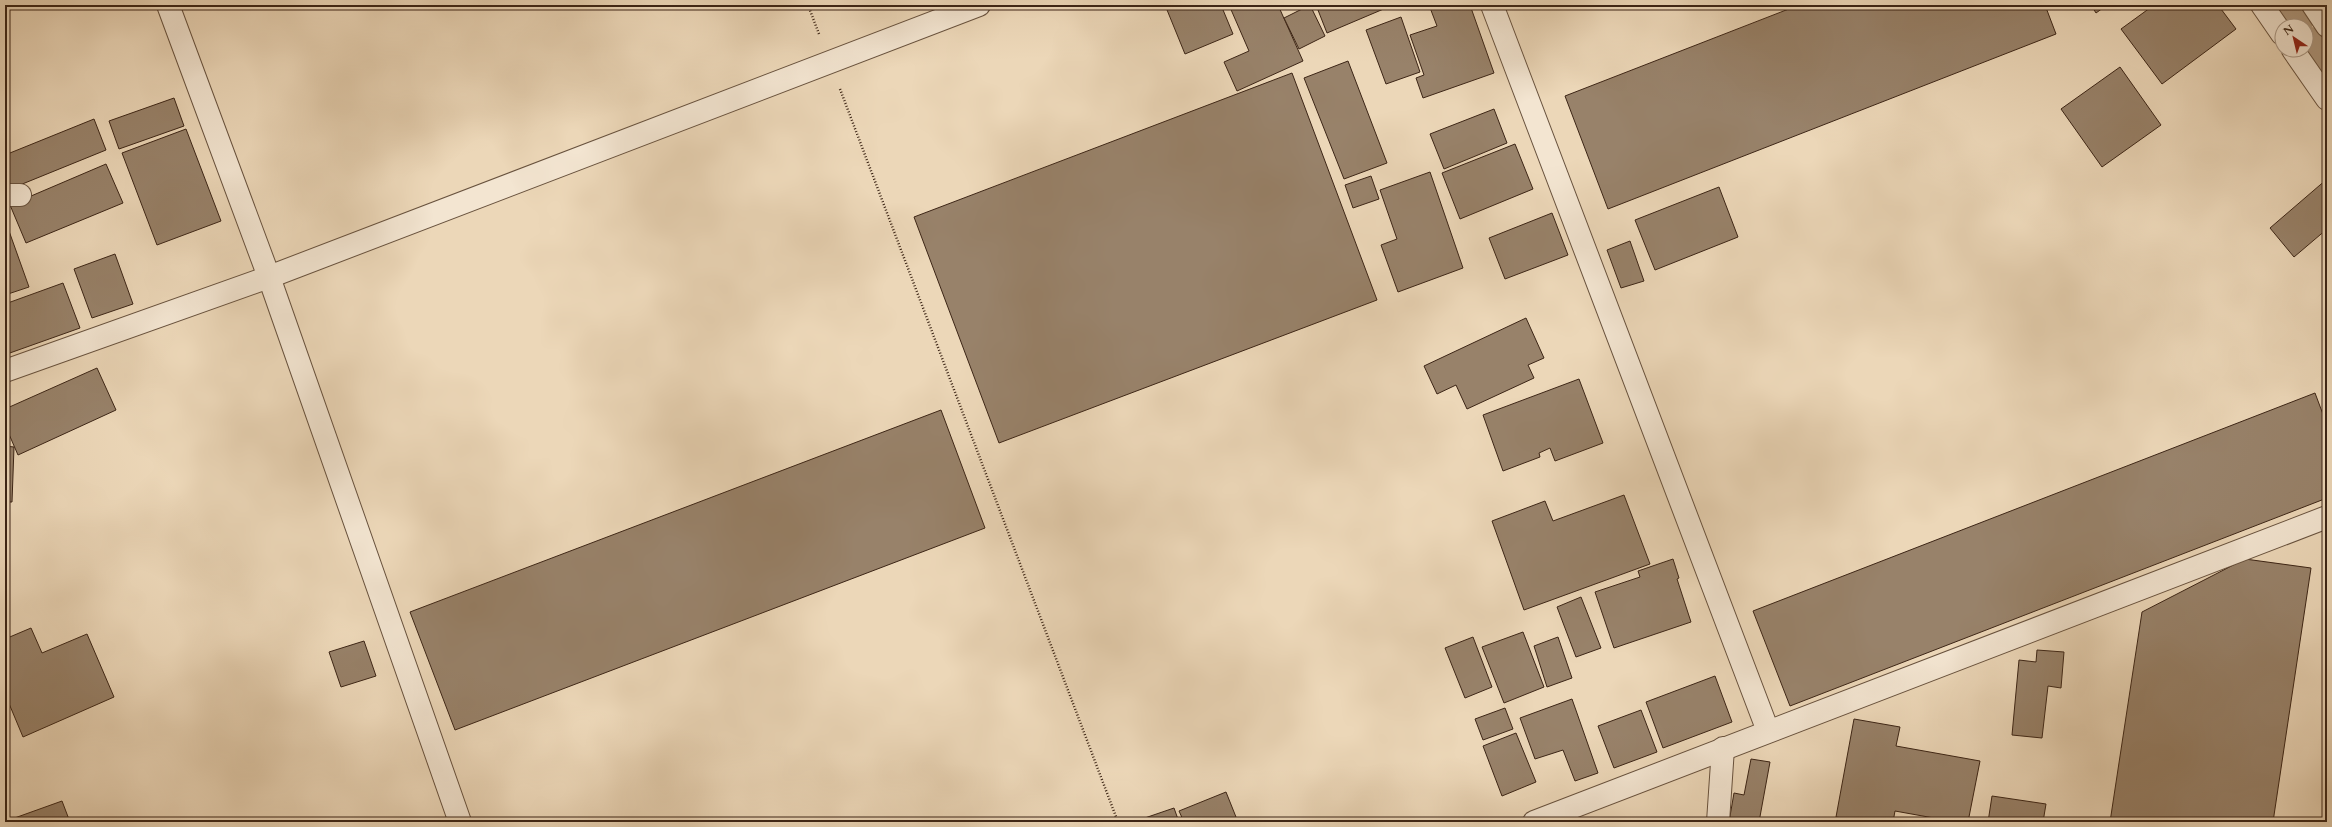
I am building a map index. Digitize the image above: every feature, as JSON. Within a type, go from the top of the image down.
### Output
[{"type":"street","points":[[168,5],[269,277],[460,822]]},
{"type":"street","points":[[5,371],[269,277],[979,5]]},
{"type":"street","points":[[1492,5],[1768,731]]},
{"type":"street","points":[[2262,5],[2274,22]]},
{"type":"street","points":[[2313,5],[2327,26]]},
{"type":"street","points":[[2299,58],[2327,99]]},
{"type":"street","points":[[1534,822],[1723,748],[2327,517]]},
{"type":"street","points":[[1718,822],[1723,748]]},
{"type":"path","points":[[808,5],[1118,822]]},
{"type":"building","points":[[1165,5],[1221,5],[1233,34],[1185,54]]},
{"type":"building","points":[[1229,5],[1278,5],[1303,61],[1237,91],[1224,62],[1249,51]]},
{"type":"building","points":[[1310,5],[1325,36],[1299,49],[1284,18]]},
{"type":"building","points":[[1316,5],[1393,5],[1327,33]]},
{"type":"building","points":[[1429,5],[1470,5],[1494,73],[1423,98],[1416,78],[1424,75],[1410,35],[1437,26]]},
{"type":"building","points":[[1799,5],[2045,5],[2056,34],[1608,209],[1565,96]]},
{"type":"building","points":[[2091,5],[2107,5],[2096,13]]},
{"type":"building","points":[[2154,5],[2218,5],[2236,29],[2162,84],[2121,29]]},
{"type":"building","points":[[1401,17],[1420,72],[1386,84],[1366,30]]},
{"type":"building","points":[[1348,61],[1387,163],[1344,179],[1304,78]]},
{"type":"building","points":[[2120,67],[2161,125],[2102,167],[2061,109]]},
{"type":"building","points":[[1292,73],[1377,300],[999,443],[914,217]]},
{"type":"building","points":[[174,98],[184,126],[119,149],[109,121]]},
{"type":"building","points":[[1494,109],[1507,143],[1444,169],[1430,134]]},
{"type":"building","points":[[94,119],[106,150],[10,189],[5,177],[5,155]]},
{"type":"building","points":[[186,129],[221,221],[157,245],[122,153]]},
{"type":"building","points":[[1515,144],[1533,189],[1460,219],[1442,173]]},
{"type":"building","points":[[106,164],[123,203],[26,243],[10,205]]},
{"type":"building","points":[[1430,172],[1463,268],[1398,292],[1381,245],[1397,239],[1380,190]]},
{"type":"building","points":[[1371,176],[1379,199],[1353,208],[1345,185]]},
{"type":"building","points":[[2327,179],[2327,229],[2294,257],[2270,228]]},
{"type":"building","points":[[1719,187],[1738,237],[1655,270],[1635,220]]},
{"type":"building","points":[[1552,213],[1568,255],[1505,279],[1489,238]]},
{"type":"building","points":[[9,231],[29,287],[5,295],[5,233]]},
{"type":"building","points":[[1630,241],[1644,281],[1621,288],[1607,250]]},
{"type":"building","points":[[115,254],[133,304],[92,318],[74,269]]},
{"type":"building","points":[[63,283],[80,328],[7,354],[5,349],[5,304]]},
{"type":"building","points":[[1526,318],[1544,358],[1528,365],[1534,378],[1467,409],[1456,385],[1437,394],[1424,366]]},
{"type":"building","points":[[97,368],[116,410],[18,455],[5,425],[5,409]]},
{"type":"building","points":[[1579,379],[1603,443],[1555,461],[1550,448],[1539,453],[1540,457],[1503,471],[1483,415]]},
{"type":"building","points":[[2315,393],[2327,425],[2327,498],[1790,706],[1753,611]]},
{"type":"building","points":[[941,410],[985,528],[455,730],[410,612]]},
{"type":"building","points":[[5,446],[14,447],[12,502],[5,502]]},
{"type":"building","points":[[1624,495],[1650,564],[1524,610],[1492,521],[1545,501],[1553,521]]},
{"type":"building","points":[[1673,559],[1679,578],[1677,579],[1691,622],[1614,648],[1595,592],[1640,577],[1638,571]]},
{"type":"building","points":[[2245,559],[2311,568],[2273,822],[2110,822],[2142,612]]},
{"type":"building","points":[[1581,597],[1601,648],[1576,657],[1557,607]]},
{"type":"building","points":[[31,628],[42,653],[87,634],[114,697],[23,737],[5,694],[5,639]]},
{"type":"building","points":[[1523,632],[1544,687],[1504,703],[1482,647]]},
{"type":"building","points":[[1473,637],[1492,687],[1465,698],[1445,648]]},
{"type":"building","points":[[1558,637],[1572,678],[1547,687],[1534,646]]},
{"type":"building","points":[[364,641],[376,676],[341,687],[329,652]]},
{"type":"building","points":[[2037,650],[2064,652],[2061,688],[2048,686],[2042,738],[2012,735],[2019,660],[2036,662]]},
{"type":"building","points":[[1715,676],[1732,722],[1663,748],[1646,702]]},
{"type":"building","points":[[1572,699],[1598,773],[1575,781],[1563,750],[1535,759],[1520,718]]},
{"type":"building","points":[[1505,708],[1513,729],[1483,740],[1475,719]]},
{"type":"building","points":[[1641,710],[1657,752],[1614,768],[1598,726]]},
{"type":"building","points":[[1854,719],[1900,727],[1896,746],[1980,761],[1968,822],[1956,822],[1895,811],[1893,822],[1868,822],[1836,817]]},
{"type":"building","points":[[1516,733],[1536,782],[1502,796],[1483,746]]},
{"type":"building","points":[[1751,759],[1770,762],[1759,822],[1729,822],[1734,793],[1744,795]]},
{"type":"building","points":[[1226,792],[1238,822],[1184,822],[1179,811]]},
{"type":"building","points":[[1992,796],[2046,804],[2043,822],[1988,822]]},
{"type":"building","points":[[62,801],[70,822],[10,822],[9,820]]},
{"type":"building","points":[[1174,808],[1179,822],[1136,821]]},
{"type":"waterway","points":[[2279,5],[2288,18]]},
{"type":"waterway","points":[[2314,56],[2327,75]]}]
